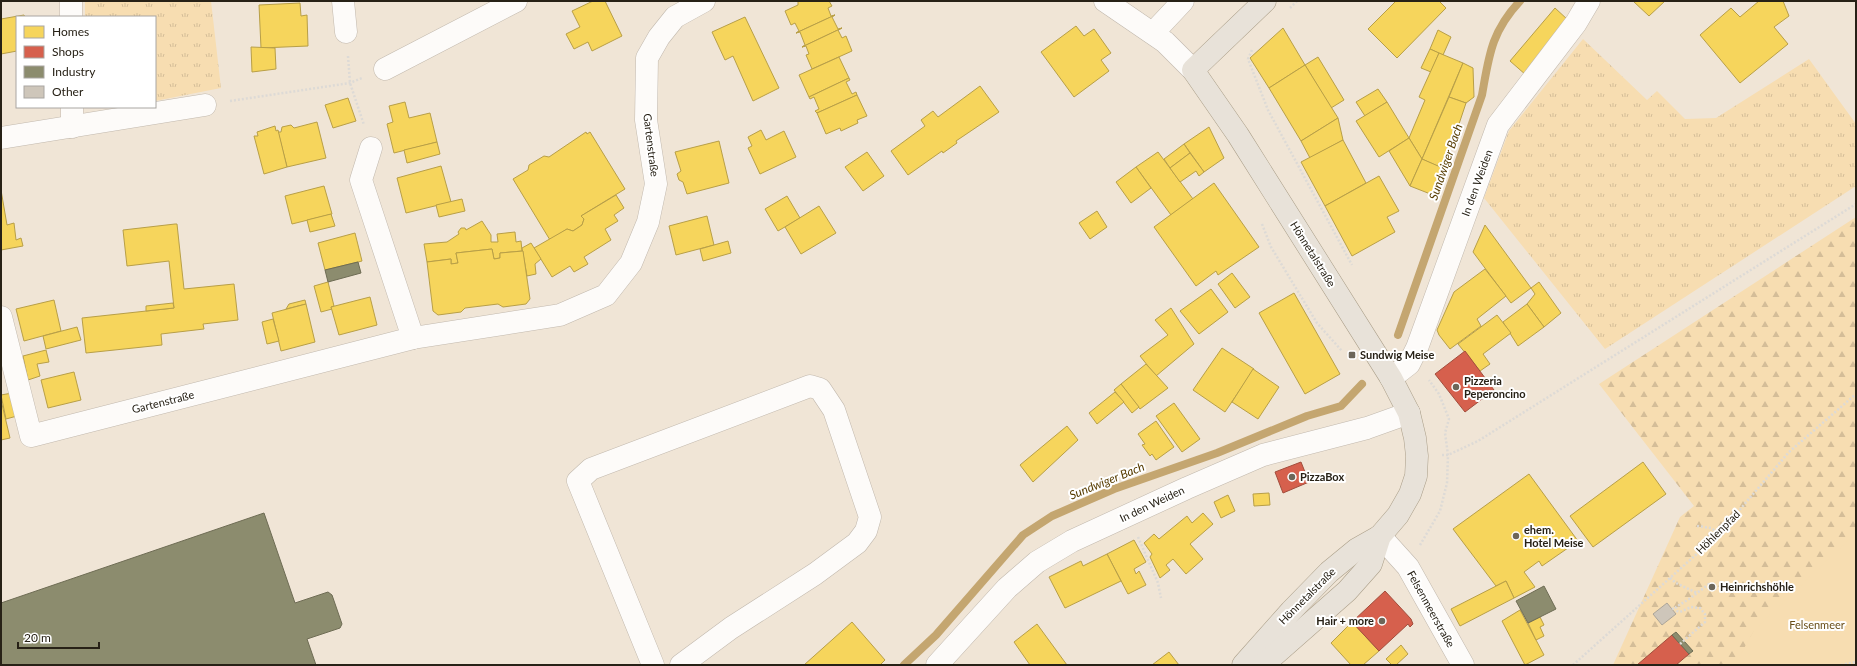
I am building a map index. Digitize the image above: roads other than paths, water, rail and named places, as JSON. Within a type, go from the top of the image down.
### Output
[{"type":"main road","points":[[1193,70],[1265,1]]},
{"type":"main road","name":"Hönnetalstraße","points":[[1193,70],[1238,134],[1391,378],[1409,413],[1415,438],[1417,456],[1416,476],[1410,494],[1398,515],[1380,536],[1356,549],[1329,572],[1291,611],[1243,665]]},
{"type":"main road","name":"Hönnetalstraße","points":[[1263,665],[1347,591],[1371,564],[1380,536]]},
{"type":"street","points":[[71,1],[71,16]]},
{"type":"street","points":[[343,1],[346,32]]},
{"type":"street","points":[[385,69],[516,1]]},
{"type":"street","name":"Gartenstraße","points":[[1,317],[31,436],[413,338],[560,315],[606,295],[631,263],[648,222],[656,184],[646,120],[647,58],[659,37],[675,17],[704,1]]},
{"type":"street","points":[[1105,1],[1165,42],[1193,70]]},
{"type":"street","points":[[1153,33],[1184,1]]},
{"type":"street","name":"In den Weiden","points":[[1391,378],[1409,364],[1417,348],[1498,125],[1576,23],[1589,1]]},
{"type":"street","points":[[1,138],[72,117],[205,105]]},
{"type":"street","points":[[371,148],[361,180],[413,338]]},
{"type":"street","points":[[653,665],[578,481],[591,469],[810,386],[820,389],[834,410],[870,517],[866,531],[857,543],[821,569],[731,628],[681,665]]},
{"type":"street","name":"In den Weiden","points":[[937,665],[1008,588],[1037,562],[1072,541],[1127,515],[1264,455],[1367,428],[1409,413]]},
{"type":"street","name":"Felsenmeerstraße","points":[[1380,536],[1408,567],[1463,665]]},
{"type":"waterway","name":"Sundwiger Bach","points":[[1398,335],[1482,95],[1489,56],[1497,34],[1510,12],[1520,1]]},
{"type":"waterway","name":"Sundwiger Bach","points":[[904,665],[936,635],[1023,535],[1052,516],[1114,489],[1217,453],[1307,416],[1341,406],[1362,384]]},
{"type":"place","name":"Sundwig Meise","points":[[1352,355]]},
{"type":"place","name":"Pizzeria Peperoncino","points":[[1456,387]]},
{"type":"place","name":"PizzaBox","points":[[1292,477]]},
{"type":"place","name":"ehem. Hotel Meise","points":[[1516,536]]},
{"type":"place","name":"Heinrichshöhle","points":[[1712,587]]},
{"type":"place","name":"Hair + more","points":[[1382,621]]},
{"type":"park label","name":"Felsenmeer","points":[[1817,625]]}]
